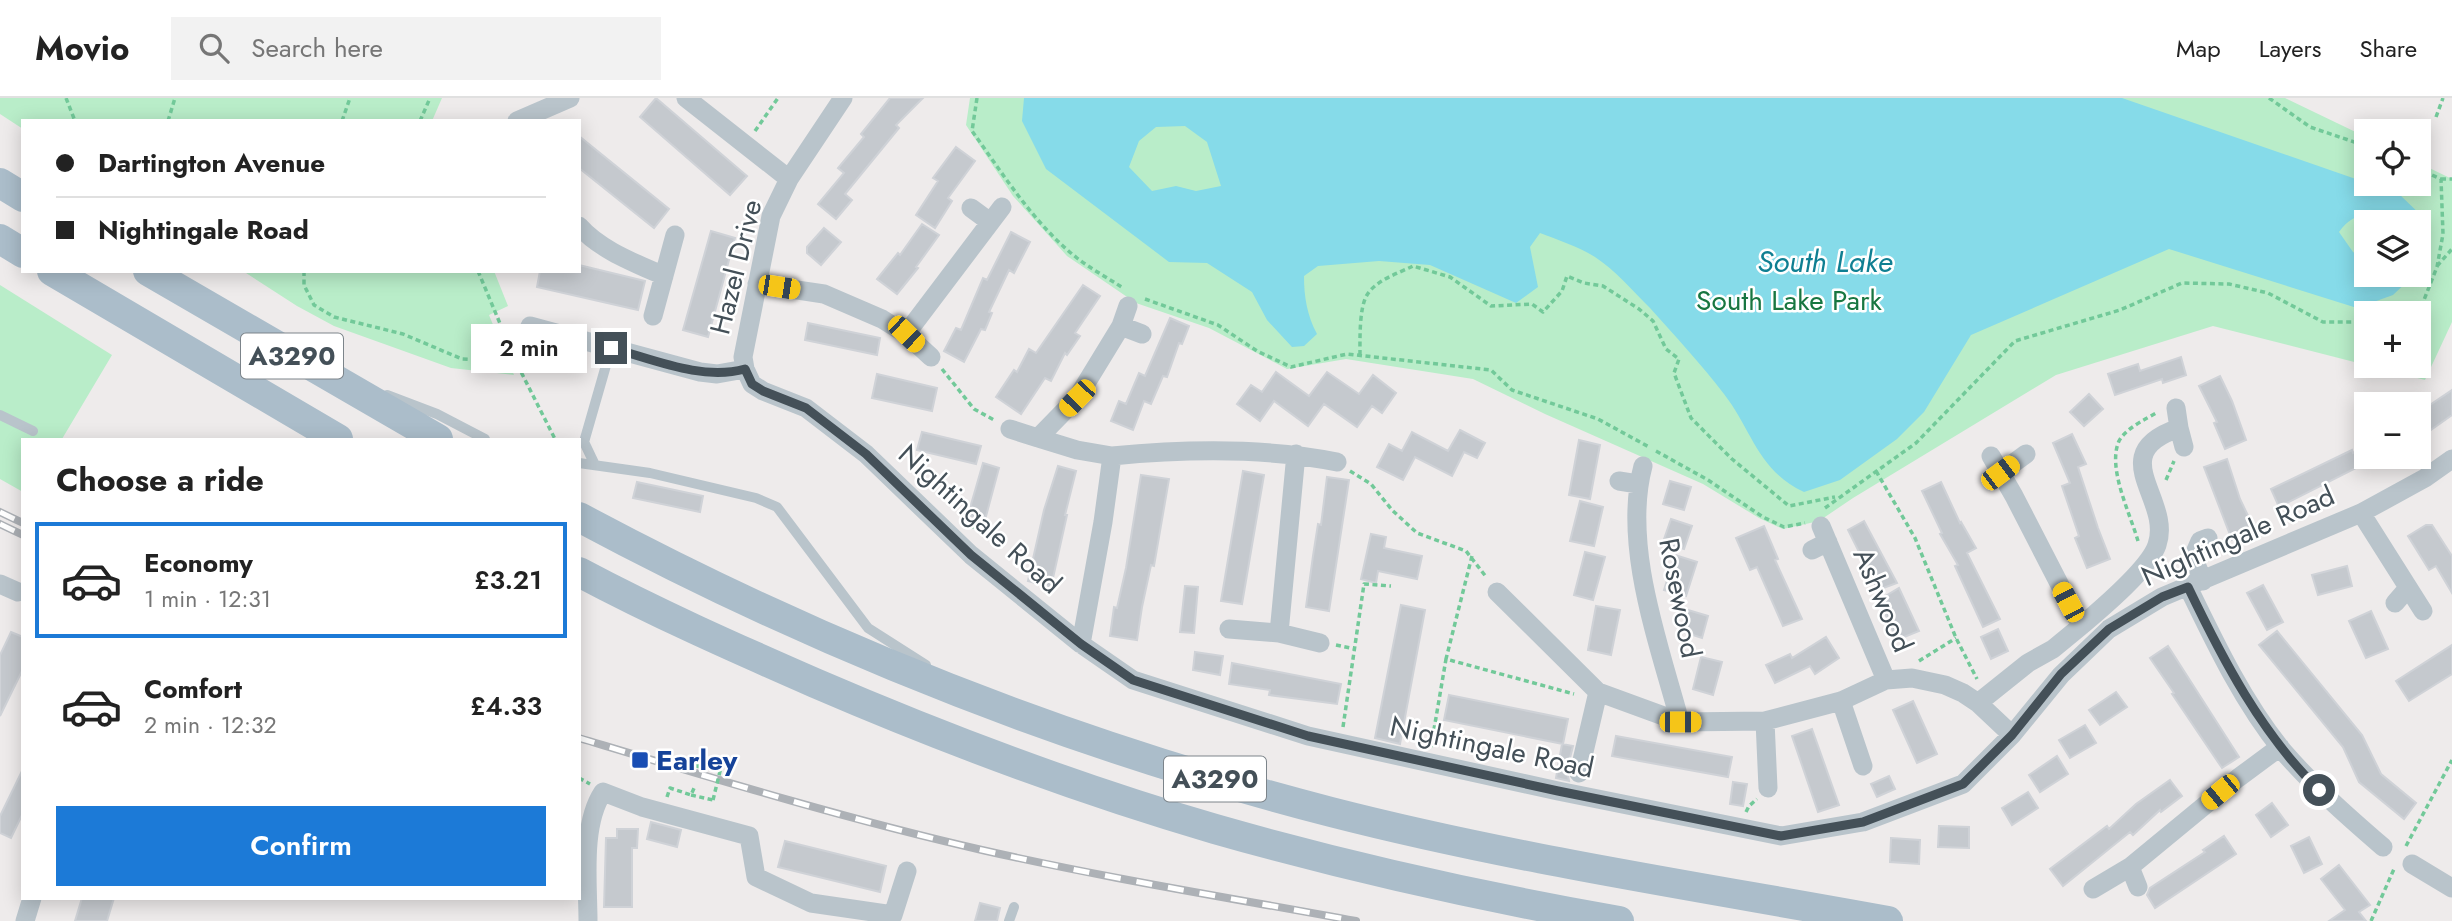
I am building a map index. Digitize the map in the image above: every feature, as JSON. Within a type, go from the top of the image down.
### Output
[{"type":"main road","points":[[0,183],[21,196]]},
{"type":"main road","points":[[0,239],[21,252]]},
{"type":"main road","name":"A3290","points":[[55,273],[336,438]]},
{"type":"main road","name":"A3290","points":[[151,273],[436,438]]},
{"type":"main road","name":"A3290","points":[[581,518],[671,566],[897,666],[981,699],[1193,772],[1362,820],[1550,860],[1888,921]]},
{"type":"main road","name":"A3290","points":[[581,573],[734,648],[889,715],[1090,788],[1212,828],[1359,867],[1619,921]]},
{"type":"street","points":[[522,119],[570,98]]},
{"type":"street","name":"Hazel Drive","points":[[686,98],[789,178]]},
{"type":"street","name":"Hazel Drive","points":[[745,369],[743,357],[771,216],[789,178],[843,98]]},
{"type":"street","points":[[906,334],[996,215],[971,208]]},
{"type":"street","points":[[581,228],[589,237],[634,263],[664,276]]},
{"type":"street","points":[[653,316],[675,235]]},
{"type":"street","points":[[757,284],[824,294],[882,319],[906,334],[930,357]]},
{"type":"street","points":[[1038,438],[1077,398],[1121,326],[1129,297]]},
{"type":"street","points":[[530,326],[700,372],[717,374],[745,369]]},
{"type":"street","points":[[1121,326],[1142,334]]},
{"type":"street","name":"Nightingale Road","points":[[745,369],[752,384],[806,408],[866,454],[971,555],[1081,644],[1133,680],[1308,736],[1781,836],[1863,822],[1963,784],[2012,735],[2061,674],[2109,629],[2162,597],[2361,513],[2426,478],[2452,459]]},
{"type":"street","points":[[1983,698],[2028,663],[2068,638],[2125,587],[2157,547],[2161,525],[2141,468],[2147,447],[2164,433],[2182,438],[2176,408]]},
{"type":"street","points":[[1010,429],[1077,450],[1112,456],[1148,453],[1296,454],[1337,462]]},
{"type":"street","points":[[1279,633],[1296,454]]},
{"type":"street","points":[[2000,473],[2026,454]]},
{"type":"street","points":[[1081,644],[1104,522],[1112,456]]},
{"type":"street","points":[[1991,456],[2081,626]]},
{"type":"street","name":"Rosewood","points":[[1633,477],[1638,558],[1680,722]]},
{"type":"street","points":[[2361,513],[2402,595],[2423,611]]},
{"type":"street","name":"Ashwood","points":[[1817,531],[1886,680]]},
{"type":"street","points":[[2208,538],[2200,541],[2193,557],[2195,584],[2215,643],[2246,697],[2280,747],[2334,805],[2397,859],[2452,888]]},
{"type":"street","points":[[0,583],[19,592]]},
{"type":"street","points":[[1497,592],[1597,696],[1680,722],[1765,721],[1841,701],[1886,680],[1912,678],[1945,685],[1983,698],[2012,735]]},
{"type":"street","points":[[1229,629],[1279,633],[1320,643]]},
{"type":"street","points":[[1579,773],[1597,696]]},
{"type":"street","points":[[1841,701],[1863,766]]},
{"type":"street","points":[[1765,721],[1768,788]]},
{"type":"street","points":[[2093,889],[2130,867],[2211,799],[2280,747]]},
{"type":"street","points":[[588,921],[589,838],[596,803],[603,792],[642,807],[749,836],[756,877],[811,903],[893,915],[907,871]]},
{"type":"street","points":[[2130,867],[2138,887]]},
{"type":"street","points":[[25,921],[31,900]]},
{"type":"lane","points":[[595,465],[584,442],[611,348]]},
{"type":"lane","points":[[302,361],[436,414],[483,438]]},
{"type":"lane","points":[[0,415],[33,431]]},
{"type":"lane","points":[[581,463],[650,473],[756,498],[777,507],[868,628],[981,699]]},
{"type":"lane","points":[[1009,921],[1014,907]]},
{"type":"path","points":[[66,98],[74,119]]},
{"type":"path","points":[[169,119],[176,98]]},
{"type":"path","points":[[343,119],[350,98]]},
{"type":"path","points":[[420,119],[430,98]]},
{"type":"path","points":[[746,144],[778,98]]},
{"type":"path","points":[[977,98],[972,131],[1015,190],[1046,228],[1076,257],[1129,297],[1218,325],[1257,351],[1291,367],[1346,354],[1491,370],[1512,390],[1598,419],[1708,480],[1763,517],[1784,527],[1817,531],[1837,497]]},
{"type":"path","points":[[2269,98],[2310,127],[2354,142]]},
{"type":"path","points":[[2436,117],[2443,98]]},
{"type":"path","points":[[2431,175],[2441,179],[2452,178]]},
{"type":"path","points":[[2424,301],[2437,267],[2443,234],[2441,179]]},
{"type":"path","points":[[2437,267],[2452,249]]},
{"type":"path","points":[[1360,355],[1362,316],[1367,295],[1384,280],[1413,266],[1450,277],[1492,306],[1532,304],[1544,312],[1562,291],[1567,276],[1584,283],[1603,286],[1653,321],[1666,349],[1679,359],[1674,373],[1691,418],[1732,459],[1789,506],[1837,497],[1916,443],[2015,341],[2120,310],[2182,283],[2229,284],[2268,293],[2323,322],[2354,322]]},
{"type":"path","points":[[304,273],[304,285],[314,305],[334,317],[403,334],[462,359],[502,361],[514,355]]},
{"type":"path","points":[[479,273],[517,364],[554,438]]},
{"type":"path","points":[[930,357],[954,381],[974,409],[1010,429]]},
{"type":"path","points":[[2166,480],[2182,438]]},
{"type":"path","points":[[1337,462],[1371,484],[1392,510],[1417,533],[1466,551],[1497,592]]},
{"type":"path","points":[[1876,471],[1915,538],[1956,638],[1979,681],[1983,698]]},
{"type":"path","points":[[1428,762],[1446,659],[1472,556]]},
{"type":"path","points":[[1341,743],[1364,584],[1391,586]]},
{"type":"path","points":[[1446,659],[1597,696]]},
{"type":"path","points":[[691,795],[713,800],[722,763],[700,758],[697,768]]},
{"type":"path","points":[[2371,921],[2397,859],[2452,760]]},
{"type":"path","points":[[1740,828],[1749,806],[1768,788]]},
{"type":"green space","points":[[0,98],[442,98],[433,119],[21,119],[21,128],[0,114]]},
{"type":"green space","name":"South Lake","points":[[970,98],[2285,98],[2354,131],[2354,196],[2431,196],[2431,169],[2452,179],[2452,322],[2431,367],[2431,301],[2354,301],[2354,362],[2213,326],[2056,375],[1819,521],[1783,529],[1759,518],[1703,484],[1473,379],[1346,359],[1287,369],[1209,328],[1136,303],[1067,256],[1013,196],[966,125]]},
{"type":"green space","points":[[246,273],[495,273],[508,306],[489,315],[514,375],[451,368],[334,326]]},
{"type":"green space","points":[[0,285],[112,355],[63,438],[21,438],[21,491],[0,479]]},
{"type":"water","name":"South Lake","points":[[1024,98],[2122,98],[2354,178],[2354,196],[2401,196],[2416,210],[2354,210],[2354,218],[2339,232],[2354,253],[2354,287],[2401,287],[2393,295],[2376,301],[2354,301],[2354,307],[2169,249],[1971,335],[1924,412],[1897,439],[1840,480],[1804,492],[1776,473],[1757,449],[1724,394],[1650,308],[1610,268],[1582,250],[1540,233],[1530,247],[1538,287],[1516,303],[1430,265],[1379,261],[1318,266],[1304,276],[1307,306],[1317,334],[1304,346],[1292,347],[1267,320],[1252,292],[1207,263],[1169,262],[1046,169],[1022,121]],"holes":[[[1185,126],[1207,142],[1221,186],[1196,191],[1176,186],[1152,191],[1129,167],[1139,141],[1156,127]]]},
{"type":"building","points":[[656,98],[747,176],[730,195],[640,117]]},
{"type":"building","points":[[890,98],[923,98],[896,125],[899,128],[845,194],[852,200],[836,219],[818,204],[844,173],[838,168],[864,137],[861,134]]},
{"type":"building","points":[[581,138],[669,209],[654,228],[581,170]]},
{"type":"building","points":[[956,147],[975,161],[948,198],[952,201],[935,228],[916,215],[938,181],[933,178]]},
{"type":"building","points":[[922,224],[939,235],[897,294],[877,279],[898,253],[900,255]]},
{"type":"building","points":[[824,228],[841,242],[821,265],[807,253],[807,247]]},
{"type":"building","points":[[711,231],[735,238],[708,337],[683,330]]},
{"type":"building","points":[[1011,232],[1030,242],[1014,273],[1009,270],[989,312],[992,313],[985,330],[981,329],[964,362],[944,351],[956,328],[961,330],[983,278],[987,280]]},
{"type":"building","points":[[581,265],[645,281],[638,310],[537,287],[540,273],[581,273]]},
{"type":"building","points":[[1083,285],[1100,296],[1075,333],[1080,336],[1067,355],[1065,353],[1051,381],[1045,378],[1021,414],[996,397],[1014,370],[1017,372],[1029,349],[1036,353]]},
{"type":"building","points":[[1170,318],[1189,326],[1182,344],[1179,343],[1167,377],[1163,376],[1151,404],[1144,401],[1133,430],[1111,421],[1119,401],[1126,404],[1139,373],[1145,376]]},
{"type":"building","points":[[808,323],[880,338],[877,355],[805,340]]},
{"type":"building","points":[[2181,357],[2186,375],[2163,383],[2162,379],[2115,395],[2108,374],[2138,364],[2140,371]]},
{"type":"building","points":[[1276,372],[1309,396],[1327,372],[1359,394],[1373,375],[1396,393],[1382,413],[1372,406],[1357,427],[1324,404],[1308,426],[1274,401],[1260,421],[1237,404],[1251,385],[1262,392]]},
{"type":"building","points":[[877,374],[937,388],[932,411],[872,398]]},
{"type":"building","points":[[2220,376],[2246,440],[2225,449],[2214,423],[2217,422],[2199,386]]},
{"type":"building","points":[[2452,390],[2452,415],[2431,430],[2431,404]]},
{"type":"building","points":[[2089,394],[2103,409],[2084,426],[2070,412]]},
{"type":"building","points":[[1460,430],[1485,443],[1477,458],[1464,452],[1452,476],[1415,457],[1403,480],[1377,467],[1389,444],[1402,451],[1412,432],[1448,451]]},
{"type":"building","points":[[922,432],[981,446],[976,464],[917,450]]},
{"type":"building","points":[[2072,434],[2086,464],[2078,467],[2110,559],[2087,568],[2075,538],[2079,536],[2062,486],[2070,483],[2053,443]]},
{"type":"building","points":[[1579,440],[1600,445],[1590,499],[1569,495]]},
{"type":"building","points":[[2352,450],[2354,469],[2279,507],[2271,489]]},
{"type":"building","points":[[2227,459],[2240,499],[2255,530],[2232,540],[2204,467]]},
{"type":"building","points":[[983,463],[999,468],[985,520],[968,515]]},
{"type":"building","points":[[1058,466],[1076,471],[1051,587],[1028,581],[1044,510]]},
{"type":"building","points":[[1243,471],[1264,475],[1242,604],[1221,601]]},
{"type":"building","points":[[1141,475],[1169,479],[1154,566],[1151,565],[1137,640],[1110,636],[1114,607],[1117,608],[1126,568]]},
{"type":"building","points":[[1327,477],[1349,480],[1329,611],[1306,607]]},
{"type":"building","points":[[1670,481],[1691,487],[1684,510],[1663,504]]},
{"type":"building","points":[[637,482],[703,496],[700,512],[633,498]]},
{"type":"building","points":[[1941,482],[1960,523],[1976,548],[1967,553],[2000,619],[1983,627],[1955,566],[1958,565],[1940,534],[1942,533],[1922,491]]},
{"type":"building","points":[[1580,501],[1603,507],[1594,546],[1570,541]]},
{"type":"building","points":[[1671,519],[1692,526],[1684,549],[1663,542]]},
{"type":"building","points":[[1864,521],[1897,583],[1878,590],[1848,530]]},
{"type":"building","points":[[2426,525],[2432,525],[2452,556],[2452,593],[2436,566],[2429,570],[2408,536]]},
{"type":"building","points":[[1764,526],[1778,559],[1775,560],[1802,619],[1783,626],[1757,567],[1750,570],[1736,538]]},
{"type":"building","points":[[1371,534],[1386,537],[1384,548],[1422,556],[1417,579],[1378,571],[1376,583],[1361,579]]},
{"type":"building","points":[[1585,552],[1605,557],[1593,600],[1574,595]]},
{"type":"building","points":[[1675,555],[1697,562],[1686,596],[1664,590]]},
{"type":"building","points":[[2347,566],[2352,586],[2318,595],[2312,575]]},
{"type":"building","points":[[2263,585],[2283,622],[2267,630],[2247,593]]},
{"type":"building","points":[[1185,586],[1198,587],[1194,633],[1180,632]]},
{"type":"building","points":[[1899,588],[1919,631],[1897,640],[1879,600]]},
{"type":"building","points":[[1401,605],[1425,610],[1400,744],[1375,738]]},
{"type":"building","points":[[1596,606],[1620,610],[1611,655],[1588,650]]},
{"type":"building","points":[[1688,610],[1708,616],[1702,638],[1681,631]]},
{"type":"building","points":[[2371,611],[2388,649],[2366,658],[2349,621]]},
{"type":"building","points":[[1998,629],[2008,651],[1991,659],[1981,637]]},
{"type":"building","points":[[2277,631],[2362,735],[2381,774],[2416,803],[2404,819],[2359,782],[2343,747],[2259,645]]},
{"type":"building","points":[[11,632],[21,636],[21,673],[0,716],[0,655]]},
{"type":"building","points":[[1826,637],[1839,658],[1815,674],[1810,666],[1775,683],[1766,665],[1790,654],[1792,658]]},
{"type":"building","points":[[2452,645],[2452,674],[2409,701],[2396,681]]},
{"type":"building","points":[[2168,646],[2239,757],[2222,768],[2150,658]]},
{"type":"building","points":[[1195,652],[1223,656],[1220,675],[1193,670]]},
{"type":"building","points":[[1701,657],[1722,662],[1713,695],[1693,689]]},
{"type":"building","points":[[1232,663],[1341,684],[1337,704],[1269,695],[1270,690],[1229,684]]},
{"type":"building","points":[[2116,692],[2127,707],[2100,725],[2089,710]]},
{"type":"building","points":[[1449,695],[1568,719],[1563,744],[1444,720]]},
{"type":"building","points":[[1913,701],[1937,754],[1917,763],[1893,710]]},
{"type":"building","points":[[2085,725],[2096,743],[2070,758],[2059,740]]},
{"type":"building","points":[[1812,729],[1839,805],[1818,812],[1792,736]]},
{"type":"building","points":[[1616,736],[1732,757],[1728,777],[1612,756]]},
{"type":"building","points":[[1562,744],[1573,746],[1567,770],[1569,781],[1556,778]]},
{"type":"building","points":[[2057,756],[2068,774],[2040,792],[2029,775]]},
{"type":"building","points":[[21,773],[21,817],[11,838],[0,833],[0,816]]},
{"type":"building","points":[[1889,776],[1895,789],[1877,797],[1871,784]]},
{"type":"building","points":[[2170,780],[2182,796],[2161,812],[2160,810],[2133,835],[2130,832],[2063,886],[2050,869],[2107,826],[2109,829],[2136,804]]},
{"type":"building","points":[[1733,782],[1747,784],[1743,806],[1730,804]]},
{"type":"building","points":[[2028,792],[2038,808],[2012,825],[2002,808]]},
{"type":"building","points":[[2272,803],[2288,825],[2271,837],[2256,815]]},
{"type":"building","points":[[651,822],[681,830],[677,847],[647,839]]},
{"type":"building","points":[[1939,826],[1969,827],[1969,848],[1938,847]]},
{"type":"building","points":[[617,829],[638,829],[637,848],[632,848],[632,907],[604,907],[606,838],[617,838]]},
{"type":"building","points":[[2224,836],[2236,854],[2155,908],[2147,895],[2150,888],[2205,852],[2203,850]]},
{"type":"building","points":[[2309,837],[2322,864],[2304,873],[2291,846]]},
{"type":"building","points":[[1891,838],[1920,840],[1919,864],[1890,862]]},
{"type":"building","points":[[785,841],[886,866],[880,892],[778,867]]},
{"type":"building","points":[[2339,865],[2370,905],[2359,912],[2366,921],[2329,921],[2345,910],[2321,879]]},
{"type":"building","points":[[81,900],[113,900],[107,921],[75,921]]},
{"type":"building","points":[[980,903],[1000,908],[997,921],[975,921]]},
{"type":"railway","points":[[0,512],[21,522]]},
{"type":"railway","points":[[0,524],[21,534]]},
{"type":"railway","points":[[581,739],[729,783],[931,838],[1121,879],[1356,921]]},
{"type":"place","name":"Earley","points":[[640,760]]},
{"type":"route","points":[[611,348],[700,372],[717,374],[745,369],[752,384],[806,408],[866,454],[971,555],[1081,644],[1133,680],[1308,736],[1781,836],[1863,822],[1963,784],[2012,735],[2061,674],[2109,629],[2162,597],[2188,587],[2215,643],[2246,697],[2280,747],[2319,790]]},
{"type":"park label","name":"South Lake Park","points":[[1789,300]]}]
